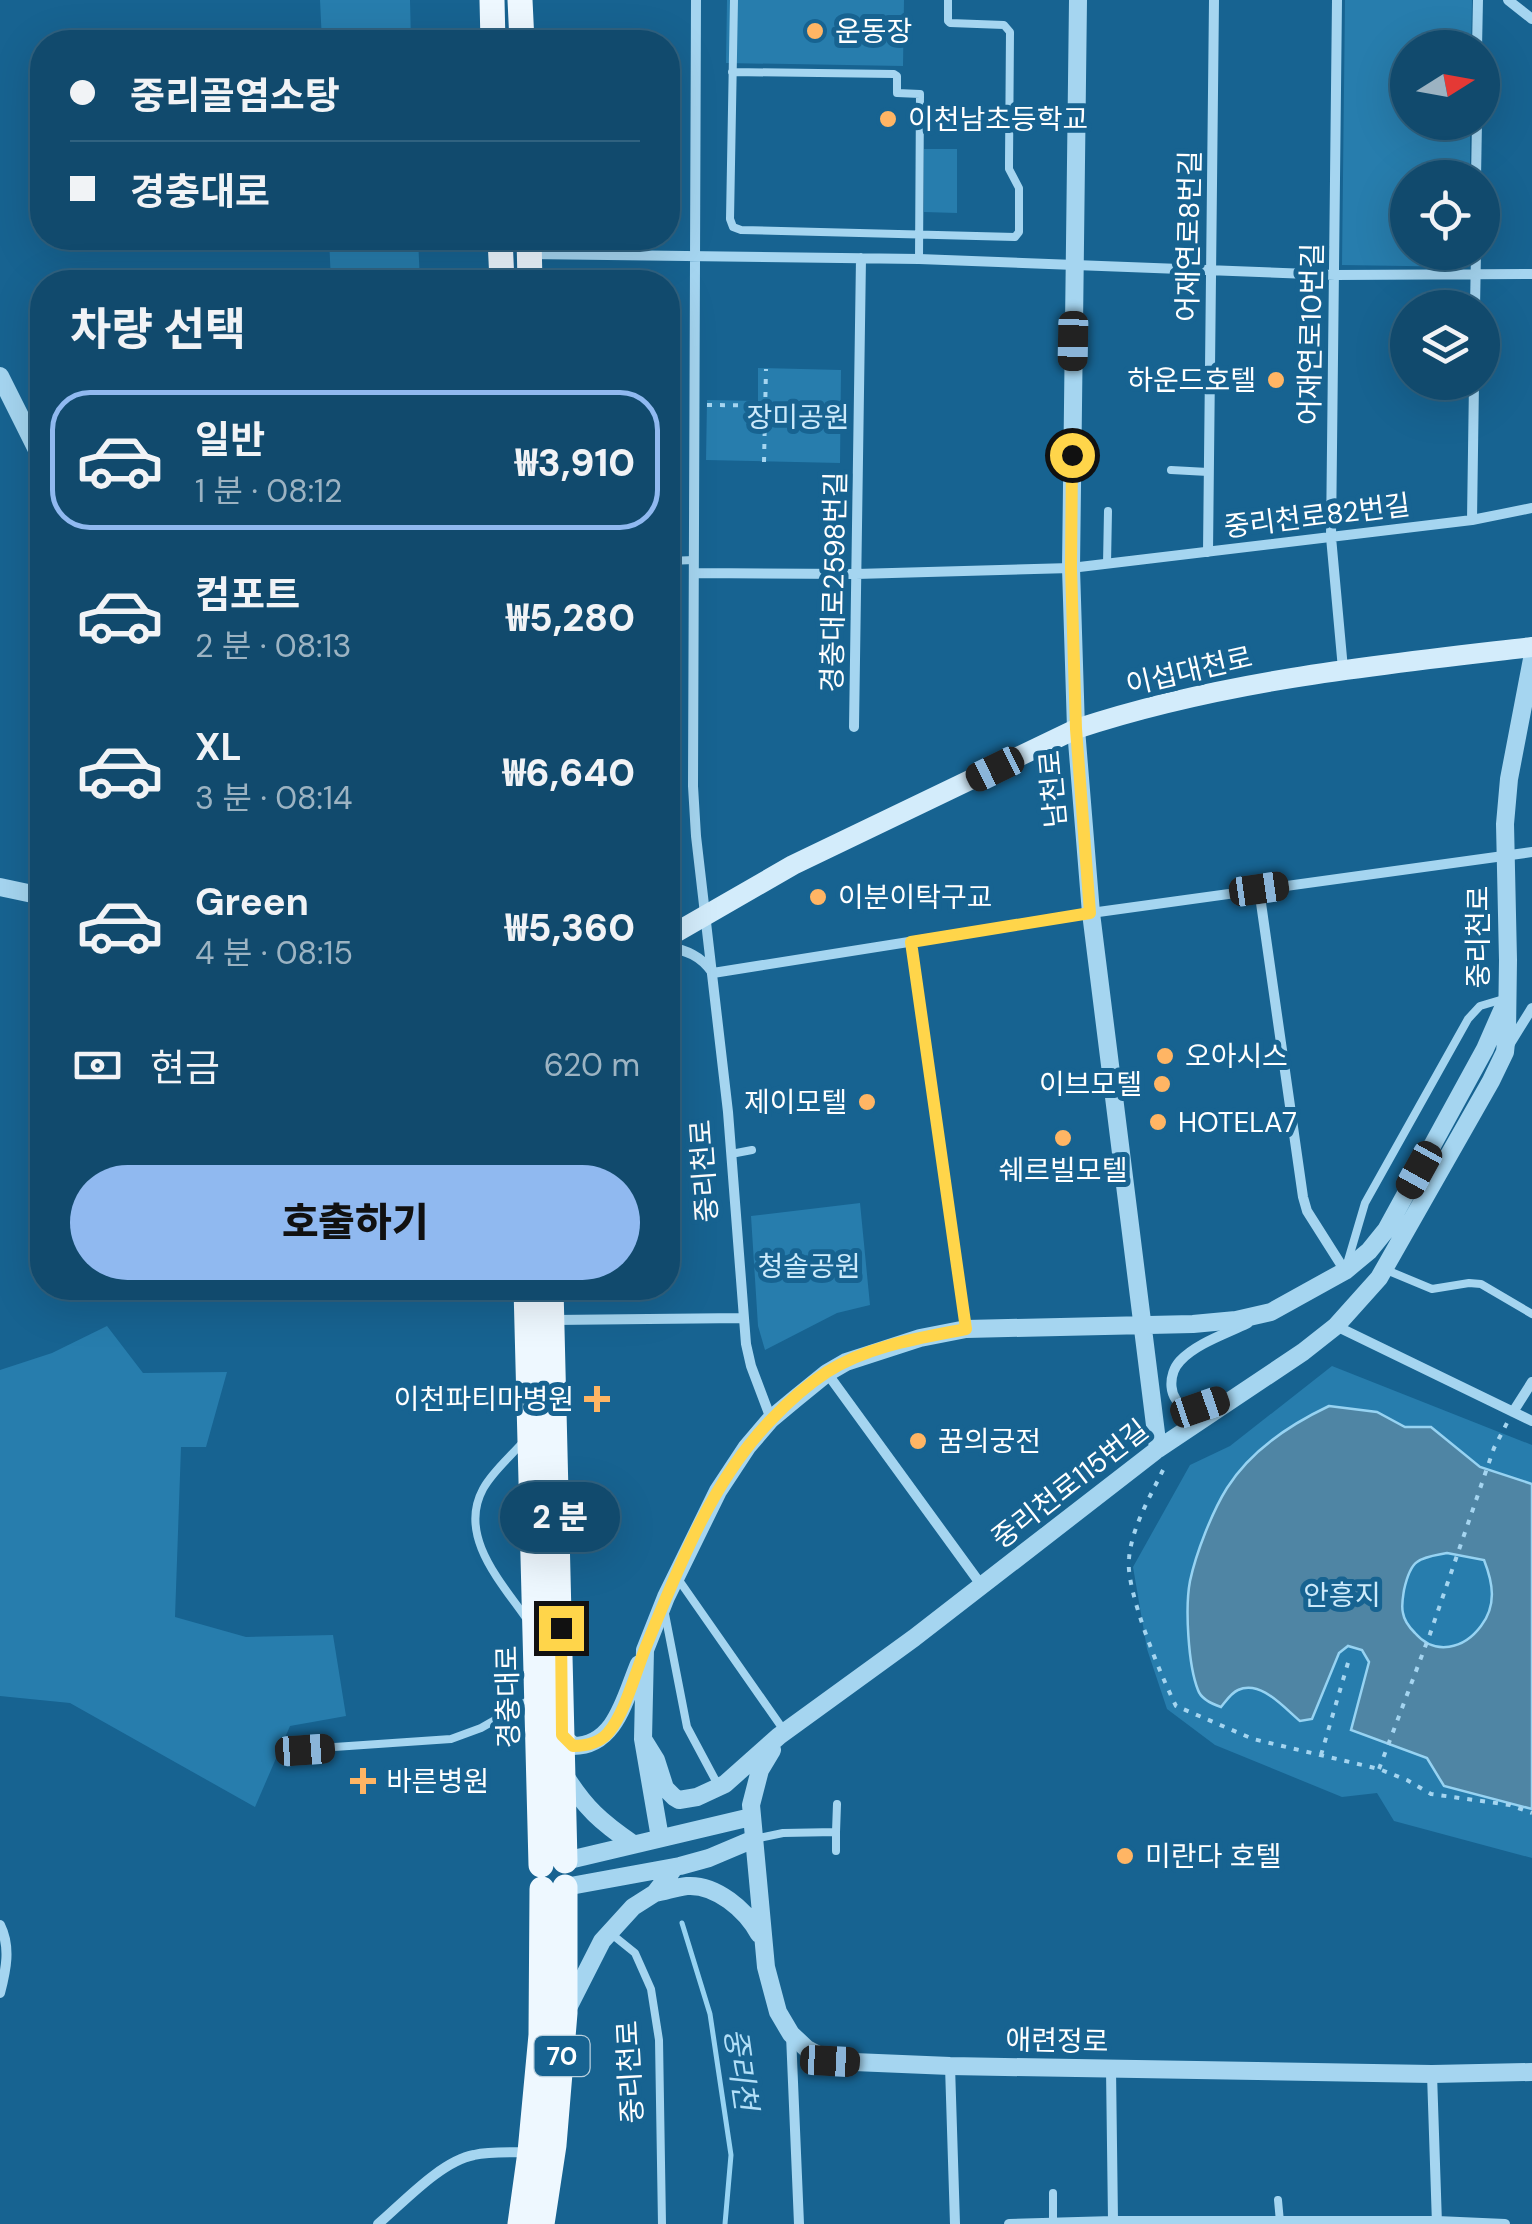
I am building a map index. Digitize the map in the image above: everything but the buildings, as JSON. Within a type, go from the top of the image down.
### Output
[{"type":"main road","points":[[492,0],[493,30]]},
{"type":"main road","points":[[520,0],[521,30]]},
{"type":"main road","name":"이섭대천로","points":[[680,930],[793,864],[1076,729],[1120,714],[1246,685],[1342,669],[1532,647]]},
{"type":"main road","name":"경충대로","points":[[526,1300],[537,1696],[565,2013],[554,2145],[542,2224]]},
{"type":"main road","name":"경충대로","points":[[520,2224],[564,1774],[551,1300]]},
{"type":"street","name":"중리천로","points":[[696,0],[693,786],[743,1318],[751,1366],[771,1419]]},
{"type":"street","name":"남천로","points":[[1078,0],[1071,568],[1076,729],[1090,913],[1163,1455]]},
{"type":"street","name":"어재연로8번길","points":[[1208,552],[1214,0]]},
{"type":"street","name":"어재연로10번길","points":[[1337,0],[1331,537],[1342,669]]},
{"type":"street","points":[[1477,30],[1478,0]]},
{"type":"street","points":[[1508,0],[1532,19]]},
{"type":"street","points":[[591,250],[693,257],[919,259],[1335,274],[1532,274]]},
{"type":"street","name":"경충대로2598번길","points":[[854,727],[861,258]]},
{"type":"street","points":[[1476,273],[1476,290]]},
{"type":"street","points":[[0,376],[30,435]]},
{"type":"street","points":[[1472,520],[1474,400]]},
{"type":"street","name":"중리천로82번길","points":[[694,573],[856,574],[1071,568],[1472,520],[1532,508]]},
{"type":"street","name":"중리천로","points":[[660,1838],[644,1739],[644,1650],[718,1491],[771,1419],[827,1372],[870,1353],[966,1329],[1193,1324],[1272,1312],[1345,1271],[1386,1230],[1485,1049],[1507,998],[1505,824],[1509,779],[1532,659]]},
{"type":"street","name":"중리천로","points":[[1090,913],[1532,852]]},
{"type":"street","points":[[0,886],[30,893]]},
{"type":"street","points":[[1259,889],[1303,1197],[1307,1211],[1345,1271]]},
{"type":"street","points":[[680,949],[699,958],[713,972],[1090,913]]},
{"type":"street","points":[[911,942],[966,1329]]},
{"type":"street","name":"중리천로115번길","points":[[720,1787],[782,1734],[1336,1326],[1384,1270],[1492,1081],[1505,1052],[1507,998]]},
{"type":"street","points":[[1505,1052],[1532,1008]]},
{"type":"street","points":[[1243,1391],[1200,1407],[1186,1407],[1172,1391],[1172,1373],[1183,1358],[1201,1346],[1272,1312]]},
{"type":"street","points":[[551,1320],[743,1318]]},
{"type":"street","points":[[1336,1326],[1532,1421]]},
{"type":"street","points":[[827,1372],[982,1586]]},
{"type":"street","points":[[1513,1412],[1532,1382]]},
{"type":"street","points":[[562,1735],[573,1746],[584,1746],[607,1735],[644,1650]]},
{"type":"street","points":[[751,1808],[760,1770],[782,1734]]},
{"type":"street","points":[[644,1739],[665,1788],[674,1797],[697,1797],[720,1787],[738,1786],[744,1788],[751,1808],[766,1967],[778,2012],[791,2034],[799,2224]]},
{"type":"street","points":[[564,1774],[600,1821],[633,1844]]},
{"type":"street","points":[[553,1876],[633,1844],[751,1808]]},
{"type":"street","points":[[553,1876],[675,1867],[754,1840]]},
{"type":"street","points":[[565,2013],[594,1954],[610,1932],[634,1907],[655,1893],[675,1867]]},
{"type":"street","points":[[655,1893],[692,1885],[726,1896],[752,1920],[763,1940]]},
{"type":"street","points":[[0,1925],[8,1959],[0,1993]]},
{"type":"street","name":"애련정로","points":[[791,2034],[830,2061],[1111,2069],[1532,2072]]},
{"type":"street","points":[[950,2066],[956,2224]]},
{"type":"street","points":[[1111,2069],[1114,2221]]},
{"type":"street","points":[[1432,2074],[1437,2223]]},
{"type":"street","points":[[378,2224],[460,2159],[478,2154],[530,2152]]},
{"type":"street","points":[[1008,2224],[1505,2224]]},
{"type":"lane","points":[[734,0],[730,219],[734,227],[920,236],[1017,236],[1019,188],[1009,169],[1009,30],[1004,25],[950,23],[948,0]]},
{"type":"lane","points":[[732,72],[894,74],[897,93],[920,94],[919,259]]},
{"type":"lane","points":[[1171,470],[1208,472]]},
{"type":"lane","points":[[1107,564],[1108,511]]},
{"type":"lane","points":[[680,560],[694,560]]},
{"type":"lane","points":[[1345,1271],[1365,1203],[1468,1018],[1480,1006],[1507,998]]},
{"type":"lane","points":[[730,1154],[752,1150]]},
{"type":"lane","points":[[1384,1270],[1432,1289],[1480,1284],[1532,1314]]},
{"type":"lane","points":[[529,1434],[485,1485],[476,1503],[474,1525],[482,1554],[537,1635]]},
{"type":"lane","points":[[676,1576],[782,1734]]},
{"type":"lane","points":[[663,1605],[687,1728],[720,1787]]},
{"type":"lane","points":[[305,1750],[451,1739],[482,1728],[537,1696]]},
{"type":"lane","points":[[836,1851],[837,1804]]},
{"type":"lane","points":[[754,1840],[783,1833],[836,1832]]},
{"type":"lane","name":"중리천로","points":[[610,1932],[635,1953],[651,1990],[659,2040],[662,2224]]},
{"type":"lane","points":[[1053,2193],[1053,2222]]},
{"type":"lane","points":[[1278,2200],[1280,2223]]},
{"type":"path","points":[[764,462],[766,368]]},
{"type":"path","points":[[707,405],[841,406]]},
{"type":"path","points":[[1379,1770],[1494,1448],[1513,1412]]},
{"type":"path","points":[[1163,1455],[1128,1559],[1132,1587],[1153,1653],[1176,1706],[1253,1739],[1379,1770],[1431,1794],[1510,1805],[1532,1813]]},
{"type":"path","points":[[1321,1755],[1350,1656]]},
{"type":"path","points":[[1028,2026],[1029,2060]]},
{"type":"green space","points":[[320,0],[410,0],[411,30],[321,30]]},
{"type":"green space","name":"운동장","points":[[727,0],[904,0],[903,66],[726,63]]},
{"type":"green space","points":[[1345,0],[1472,0],[1471,30],[1390,30],[1390,140],[1470,140],[1470,160],[1390,160],[1390,266],[1342,265]]},
{"type":"green space","points":[[924,149],[957,149],[957,213],[924,212]]},
{"type":"green space","points":[[330,250],[419,250],[419,270],[330,270]]},
{"type":"green space","name":"장미공원","points":[[758,368],[841,370],[840,463],[706,460],[707,400],[758,401]]},
{"type":"green space","name":"청솔공원","points":[[860,1203],[870,1305],[837,1313],[765,1350],[758,1326],[751,1216]]},
{"type":"green space","points":[[107,1326],[143,1373],[227,1372],[206,1447],[181,1447],[175,1617],[246,1637],[333,1635],[346,1716],[290,1726],[255,1807],[70,1703],[0,1696],[0,1370],[52,1353]]},
{"type":"green space","name":"안흥지","points":[[1332,1366],[1532,1445],[1532,1858],[1394,1821],[1377,1793],[1342,1797],[1215,1745],[1167,1709],[1147,1649],[1133,1567],[1190,1465],[1230,1446]]},
{"type":"shaded area","name":"안흥지","points":[[1329,1406],[1377,1412],[1405,1427],[1431,1427],[1480,1467],[1532,1484],[1532,1809],[1444,1786],[1427,1758],[1351,1730],[1369,1662],[1362,1650],[1348,1646],[1339,1653],[1312,1719],[1300,1721],[1272,1697],[1255,1689],[1235,1691],[1221,1707],[1199,1693],[1190,1651],[1188,1605],[1190,1581],[1205,1533],[1227,1488],[1247,1462],[1285,1430]],"holes":[[[1447,1553],[1484,1560],[1492,1594],[1481,1626],[1466,1640],[1449,1647],[1423,1640],[1408,1624],[1402,1610],[1405,1586],[1415,1564]]]},
{"type":"waterway","name":"중리천","points":[[682,1923],[710,2014],[731,2155],[725,2224]]},
{"type":"place","name":"운동장","points":[[815,31]]},
{"type":"place","name":"이천남초등학교","points":[[888,119]]},
{"type":"place","name":"하운드호텔","points":[[1276,380]]},
{"type":"place","name":"이분이탁구교","points":[[818,897]]},
{"type":"place","name":"오아시스","points":[[1165,1056]]},
{"type":"place","name":"이브모텔","points":[[1162,1084]]},
{"type":"place","name":"제이모텔","points":[[867,1102]]},
{"type":"place","name":"HOTELA7","points":[[1158,1122]]},
{"type":"place","name":"쉐르빌모텔","points":[[1063,1138]]},
{"type":"place","name":"이천파티마병원","points":[[597,1399]]},
{"type":"place","name":"꿈의궁전","points":[[918,1441]]},
{"type":"place","name":"바른병원","points":[[363,1781]]},
{"type":"place","name":"미란다 호텔","points":[[1125,1856]]},
{"type":"route","points":[[561,1628],[562,1735],[573,1746],[584,1746],[607,1735],[666,1597],[718,1491],[771,1419],[827,1372],[846,1362],[920,1338],[966,1329],[911,942],[1090,913],[1076,729],[1072,455]]}]
